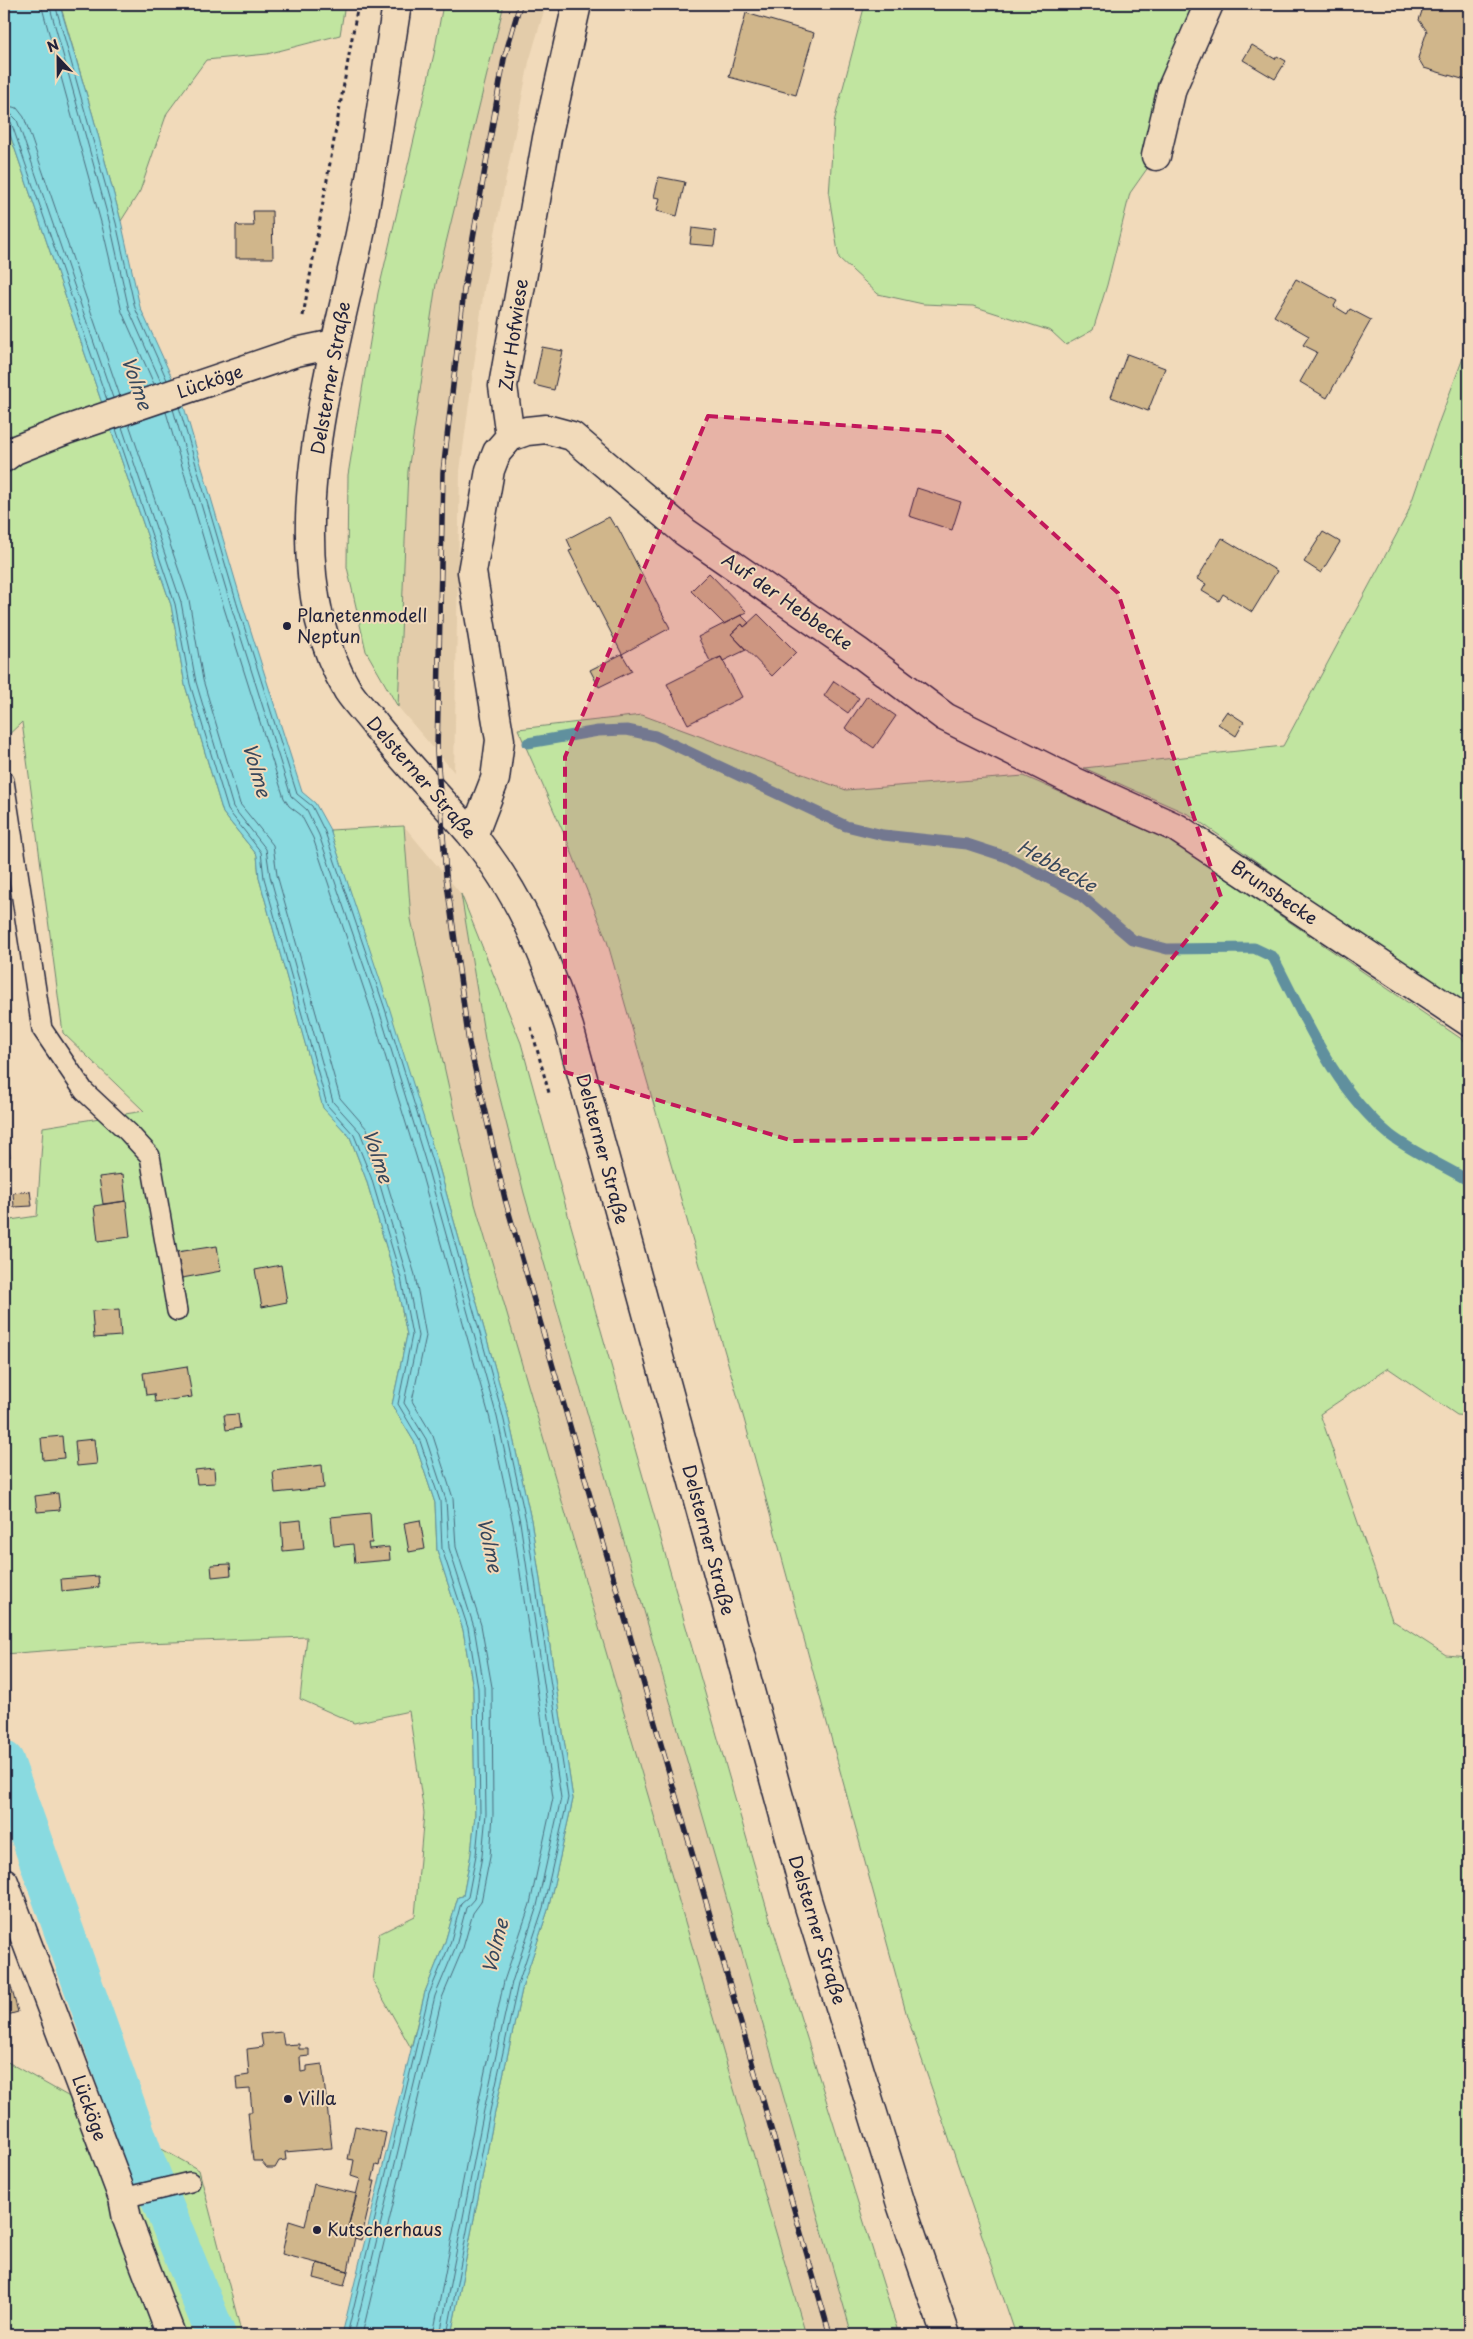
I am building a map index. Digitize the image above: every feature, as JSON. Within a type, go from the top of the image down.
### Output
[{"type":"street","name":"Delsterner Straße","points":[[398,4],[360,232],[334,344],[316,455],[310,526],[312,578],[320,622],[333,661],[349,693],[395,750],[472,836],[499,871],[522,908],[548,966],[569,1027],[807,1900],[901,2204],[946,2335]]},
{"type":"street","name":"Zur Hofwiese","points":[[510,437],[503,386],[547,138],[576,4]]},
{"type":"street","points":[[1156,156],[1172,88],[1208,4]]},
{"type":"street","name":"Lücköge","points":[[4,458],[16,450],[66,430],[296,352],[334,344]]},
{"type":"street","name":"Auf der Hebbecke","points":[[510,437],[527,431],[546,428],[572,436],[685,532],[857,651],[946,717],[1071,780]]},
{"type":"street","points":[[472,836],[495,779],[500,740],[472,572],[490,470],[497,452],[510,437]]},
{"type":"street","name":"Brunsbecke","points":[[1071,780],[1177,828],[1469,1022]]},
{"type":"street","name":"Lücköge","points":[[4,1882],[123,2198],[128,2219],[171,2335]]},
{"type":"lane","points":[[4,781],[8,834],[42,1029],[84,1091],[128,1132],[150,1156],[177,1312]]},
{"type":"lane","points":[[123,2198],[190,2182]]},
{"type":"path","points":[[296,352],[358,4]]},
{"type":"path","points":[[530,1025],[552,1101]]},
{"type":"highlighted area","points":[[708,416],[943,432],[1118,593],[1221,897],[1029,1138],[793,1141],[565,1072],[565,757]]},
{"type":"shaded area","points":[[504,4],[546,4],[529,62],[484,289],[460,471],[454,772],[398,707],[408,471],[436,284]]},
{"type":"shaded area","points":[[404,826],[461,894],[485,1039],[524,1193],[852,2335],[806,2335],[475,1204],[411,918]]},
{"type":"green space","points":[[60,4],[345,4],[340,35],[267,54],[206,60],[167,113],[140,191],[121,221]]},
{"type":"green space","points":[[443,4],[504,4],[436,284],[408,471],[398,707],[366,651],[347,567],[348,475],[378,293],[434,54]]},
{"type":"green space","points":[[865,4],[1209,4],[1156,156],[1130,193],[1107,285],[1093,330],[1066,345],[1051,331],[973,306],[923,304],[878,294],[839,258],[829,196],[834,122]]},
{"type":"green space","points":[[4,117],[171,605],[185,685],[223,813],[257,855],[259,878],[323,1107],[350,1137],[366,1179],[396,1280],[407,1335],[392,1405],[415,1443],[435,1503],[437,1550],[463,1630],[473,1688],[475,1815],[471,1854],[463,1896],[458,1897],[445,1942],[425,1992],[411,2048],[373,1981],[379,1934],[415,1916],[424,1813],[409,1711],[354,1723],[300,1699],[307,1637],[145,1643],[4,1654],[4,1221],[37,1216],[43,1127],[144,1111],[63,1033],[22,722],[4,739]]},
{"type":"green space","points":[[1469,342],[1469,1010],[1190,815],[1084,768],[1283,746],[1407,515]]},
{"type":"green space","points":[[642,715],[846,790],[1024,776],[1172,842],[1469,1044],[1469,1416],[1457,1415],[1388,1368],[1320,1414],[1392,1620],[1446,1655],[1469,1657],[1469,2335],[1016,2335],[907,2016],[744,1419],[607,941],[568,843],[518,729]]},
{"type":"green space","points":[[404,826],[411,919],[475,1204],[806,2335],[451,2335],[495,2112],[523,1985],[548,1910],[573,1799],[531,1520],[508,1415],[439,1167],[330,830]]},
{"type":"green space","points":[[461,894],[521,1043],[570,1222],[766,1906],[899,2335],[852,2335],[524,1193],[485,1039]]},
{"type":"green space","points":[[4,2060],[199,2170],[242,2335],[4,2335]]},
{"type":"water","name":"Volme","points":[[4,4],[60,4],[121,221],[140,307],[182,400],[242,603],[302,792],[315,803],[330,830],[389,1007],[439,1167],[508,1415],[531,1520],[573,1799],[548,1910],[523,1985],[495,2112],[451,2335],[342,2335],[425,1992],[445,1942],[458,1897],[463,1896],[471,1854],[475,1815],[473,1688],[463,1630],[437,1550],[435,1503],[415,1443],[392,1405],[407,1335],[396,1280],[366,1179],[350,1137],[323,1108],[259,878],[257,855],[223,813],[185,685],[171,605],[4,117]]},
{"type":"building","points":[[1432,4],[1469,4],[1469,81],[1424,68],[1418,58],[1427,31],[1419,20],[1423,8]]},
{"type":"building","points":[[746,13],[814,33],[796,95],[729,77]]},
{"type":"building","points":[[1252,45],[1275,59],[1277,56],[1286,61],[1275,79],[1243,60]]},
{"type":"building","points":[[659,177],[685,182],[677,216],[657,211],[660,198],[654,197]]},
{"type":"building","points":[[253,211],[272,211],[273,258],[236,258],[236,226],[237,224],[239,226],[254,226]]},
{"type":"building","points":[[692,228],[716,231],[714,246],[690,244]]},
{"type":"building","points":[[1296,279],[1337,301],[1334,306],[1347,314],[1350,309],[1371,320],[1327,398],[1300,382],[1317,352],[1303,345],[1309,336],[1274,316]]},
{"type":"building","points":[[542,347],[563,351],[554,390],[534,385]]},
{"type":"building","points":[[1127,354],[1165,368],[1148,411],[1111,397]]},
{"type":"building","points":[[917,488],[961,502],[952,530],[909,516]]},
{"type":"building","points":[[609,517],[615,527],[617,526],[670,628],[622,654],[569,551],[572,550],[567,539]]},
{"type":"building","points":[[1323,532],[1340,542],[1321,573],[1304,562]]},
{"type":"building","points":[[1222,538],[1277,571],[1252,612],[1223,594],[1219,601],[1202,591],[1206,584],[1197,579]]},
{"type":"building","points":[[709,573],[747,612],[724,624],[691,591]]},
{"type":"building","points":[[758,614],[796,652],[772,676],[731,634],[742,624],[744,627]]},
{"type":"building","points":[[741,615],[749,623],[744,627],[742,624],[731,634],[746,650],[723,661],[721,657],[710,661],[698,637]]},
{"type":"building","points":[[622,654],[632,671],[599,687],[590,670]]},
{"type":"building","points":[[721,657],[742,697],[688,724],[667,684]]},
{"type":"building","points":[[834,681],[859,698],[848,713],[824,696]]},
{"type":"building","points":[[867,696],[896,716],[874,748],[845,728]]},
{"type":"building","points":[[1227,711],[1244,722],[1236,736],[1218,724]]},
{"type":"building","points":[[4,1117],[10,1157],[4,1158]]},
{"type":"building","points":[[123,1174],[126,1201],[103,1204],[99,1177]]},
{"type":"building","points":[[30,1191],[32,1206],[14,1207],[13,1193]]},
{"type":"building","points":[[126,1201],[130,1237],[98,1241],[94,1206]]},
{"type":"building","points":[[217,1246],[221,1271],[182,1278],[177,1252]]},
{"type":"building","points":[[281,1265],[287,1302],[262,1307],[255,1270]]},
{"type":"building","points":[[119,1309],[121,1336],[94,1338],[92,1311]]},
{"type":"building","points":[[187,1366],[192,1397],[155,1402],[154,1394],[146,1395],[143,1373]]},
{"type":"building","points":[[238,1414],[240,1428],[226,1430],[224,1415]]},
{"type":"building","points":[[62,1436],[64,1458],[43,1460],[41,1438]]},
{"type":"building","points":[[94,1439],[97,1464],[77,1466],[75,1441]]},
{"type":"building","points":[[322,1465],[324,1488],[275,1493],[273,1471]]},
{"type":"building","points":[[214,1468],[215,1483],[197,1484],[195,1470]]},
{"type":"building","points":[[58,1493],[60,1510],[37,1512],[35,1496]]},
{"type":"building","points":[[370,1513],[372,1543],[368,1543],[369,1549],[389,1547],[390,1560],[355,1563],[353,1544],[334,1546],[331,1517]]},
{"type":"building","points":[[301,1520],[304,1549],[283,1551],[281,1522]]},
{"type":"building","points":[[420,1520],[425,1549],[409,1552],[404,1523]]},
{"type":"building","points":[[230,1564],[231,1575],[212,1577],[211,1565]]},
{"type":"building","points":[[98,1576],[99,1587],[62,1591],[61,1579]]},
{"type":"building","points":[[4,1961],[18,2012],[4,2016]]},
{"type":"building","name":"Villa","points":[[282,2032],[284,2045],[299,2044],[299,2049],[309,2049],[309,2056],[300,2057],[301,2072],[307,2071],[307,2066],[322,2064],[332,2148],[285,2152],[286,2160],[279,2161],[275,2168],[267,2168],[261,2161],[253,2161],[248,2112],[252,2112],[250,2089],[237,2090],[236,2077],[249,2075],[247,2049],[263,2047],[261,2034]]},
{"type":"building","points":[[355,2126],[386,2133],[379,2166],[376,2165],[372,2181],[375,2181],[361,2240],[346,2235],[360,2179],[351,2176],[354,2160],[348,2159]]},
{"type":"building","name":"Kutscherhaus","points":[[314,2184],[357,2194],[346,2235],[355,2237],[348,2271],[282,2254],[289,2221],[305,2226]]},
{"type":"building","points":[[317,2263],[348,2271],[344,2286],[314,2278]]},
{"type":"waterway","name":"Hebbecke","points":[[528,743],[598,731],[627,730],[655,736],[846,826],[883,835],[967,844],[1007,857],[1079,894],[1133,940],[1167,949],[1254,948],[1273,957],[1323,1052],[1337,1075],[1370,1117],[1398,1141],[1469,1181]]},
{"type":"waterway","points":[[4,1761],[144,2158],[216,2335]]},
{"type":"railway","points":[[520,4],[504,59],[464,290],[443,472],[437,752],[446,876],[469,1043],[505,1199],[830,2335]]},
{"type":"place","name":"Planetenmodell Neptun","points":[[287,626]]},
{"type":"place","name":"Villa","points":[[288,2099]]},
{"type":"place","name":"Kutscherhaus","points":[[317,2230]]}]
